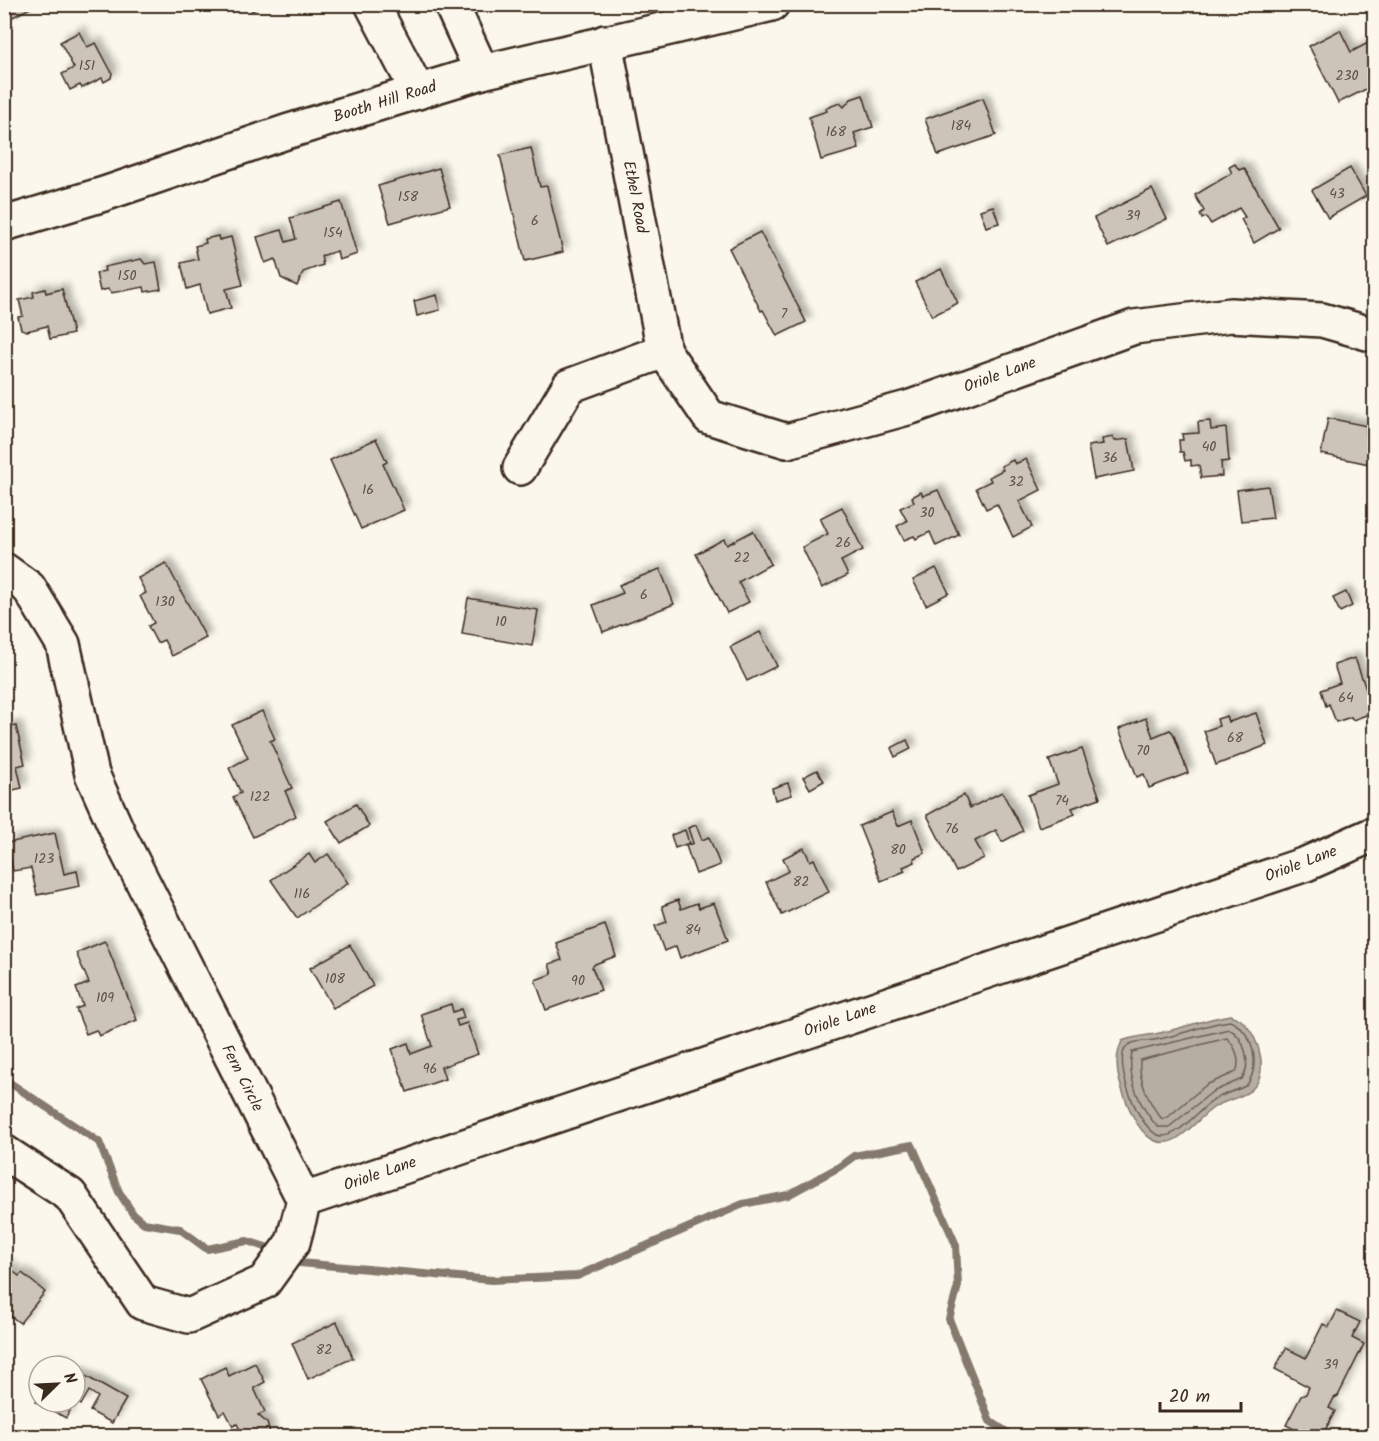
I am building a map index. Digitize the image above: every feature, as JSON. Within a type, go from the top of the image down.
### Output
[{"type":"street","points":[[372,4],[418,92]]},
{"type":"street","points":[[450,4],[482,72]]},
{"type":"street","name":"Booth Hill Road","points":[[4,224],[104,194],[286,132],[482,72],[772,4]]},
{"type":"street","name":"Ethel Road","points":[[605,42],[664,351]]},
{"type":"street","name":"Oriole Lane","points":[[664,351],[709,417],[787,441],[911,407],[1134,327],[1231,315],[1322,320],[1374,335]]},
{"type":"street","points":[[520,468],[569,386],[664,351]]},
{"type":"street","name":"Fern Circle","points":[[4,570],[29,588],[63,644],[92,774],[121,839],[304,1200]]},
{"type":"street","name":"Oriole Lane","points":[[304,1200],[1306,864],[1374,834]]},
{"type":"street","points":[[4,1152],[70,1195],[143,1302],[189,1316],[264,1282],[293,1242],[304,1200]]},
{"type":"water","points":[[1230,1015],[1240,1019],[1258,1045],[1261,1065],[1256,1084],[1246,1094],[1213,1108],[1172,1141],[1163,1143],[1147,1136],[1135,1121],[1121,1088],[1117,1057],[1122,1041]]},
{"type":"building","points":[[4,4],[36,5],[7,20],[4,15]]},
{"type":"building","points":[[227,4],[245,4],[232,12]]},
{"type":"building","points":[[248,4],[264,4],[252,11]]},
{"type":"building","points":[[1340,30],[1351,52],[1374,40],[1374,100],[1368,88],[1338,103],[1309,46]]},
{"type":"building","points":[[79,32],[87,47],[96,43],[112,73],[111,78],[104,82],[102,78],[82,88],[80,85],[70,90],[62,74],[74,68],[60,42]]},
{"type":"building","points":[[863,95],[873,127],[854,133],[859,149],[821,160],[809,117],[827,111],[826,108],[840,103],[844,107],[851,99]]},
{"type":"building","points":[[983,98],[996,135],[938,155],[925,119]]},
{"type":"building","points":[[531,148],[540,187],[547,186],[563,252],[525,261],[500,155]]},
{"type":"building","points":[[1235,164],[1239,170],[1244,168],[1279,228],[1254,243],[1241,219],[1245,217],[1239,208],[1211,224],[1206,217],[1202,219],[1200,214],[1204,211],[1195,195],[1232,173],[1229,167]]},
{"type":"building","points":[[439,168],[450,206],[390,223],[378,186]]},
{"type":"building","points":[[1350,168],[1366,196],[1328,218],[1312,190]]},
{"type":"building","points":[[1152,189],[1167,219],[1108,247],[1094,218]]},
{"type":"building","points":[[341,202],[357,254],[339,260],[337,251],[321,256],[323,265],[303,272],[297,286],[281,278],[275,259],[265,263],[257,237],[282,230],[286,242],[296,239],[290,218]]},
{"type":"building","points":[[993,206],[999,223],[986,227],[980,210]]},
{"type":"building","points":[[760,232],[806,322],[777,336],[763,310],[761,311],[729,248]]},
{"type":"building","points":[[218,236],[219,240],[231,237],[243,285],[226,289],[231,308],[207,314],[200,285],[187,289],[181,263],[198,259],[195,246],[206,243],[205,239]]},
{"type":"building","points":[[141,259],[145,264],[156,262],[161,289],[145,292],[144,287],[111,293],[108,289],[100,291],[96,273],[105,271],[104,267]]},
{"type":"building","points":[[941,269],[958,303],[932,316],[915,282]]},
{"type":"building","points":[[45,289],[46,293],[62,289],[73,334],[50,339],[47,326],[27,331],[21,329],[18,317],[23,316],[19,300],[34,297],[33,292]]},
{"type":"building","points":[[437,295],[440,310],[417,316],[414,301]]},
{"type":"building","points":[[1328,418],[1367,426],[1366,433],[1374,434],[1374,465],[1321,454]]},
{"type":"building","points":[[1210,421],[1211,430],[1226,428],[1229,461],[1221,462],[1222,476],[1201,478],[1199,465],[1191,466],[1191,460],[1185,461],[1183,452],[1180,452],[1179,440],[1183,440],[1182,434],[1199,433],[1198,422]]},
{"type":"building","points":[[1113,437],[1114,441],[1128,439],[1134,471],[1094,479],[1088,446],[1103,444],[1102,439]]},
{"type":"building","points":[[376,439],[387,462],[383,464],[404,510],[361,529],[330,460]]},
{"type":"building","points":[[1026,459],[1041,490],[1019,501],[1032,527],[1013,537],[997,504],[986,509],[976,488],[991,481],[989,477],[1003,470],[1001,466],[1013,460],[1015,464]]},
{"type":"building","points":[[1268,486],[1273,518],[1241,521],[1237,490]]},
{"type":"building","points":[[938,490],[959,535],[936,546],[930,532],[916,539],[914,536],[904,540],[897,526],[907,521],[900,508],[914,502],[912,497],[921,492],[923,496]]},
{"type":"building","points":[[842,507],[863,550],[841,561],[848,575],[822,588],[802,547],[828,534],[820,518]]},
{"type":"building","points":[[753,531],[771,564],[738,582],[749,602],[727,613],[696,554],[724,539],[727,545]]},
{"type":"building","points":[[166,563],[206,638],[172,656],[164,640],[157,643],[148,626],[154,623],[140,596],[146,593],[138,578]]},
{"type":"building","points":[[936,568],[949,593],[926,605],[913,580]]},
{"type":"building","points":[[660,569],[674,604],[603,632],[593,605],[623,593],[619,585]]},
{"type":"building","points":[[1346,592],[1352,606],[1340,612],[1333,598]]},
{"type":"building","points":[[468,598],[538,610],[532,646],[462,634]]},
{"type":"building","points":[[760,632],[777,666],[747,681],[730,647]]},
{"type":"building","points":[[1355,658],[1374,712],[1353,720],[1351,717],[1336,722],[1329,704],[1326,706],[1321,690],[1340,683],[1334,665]]},
{"type":"building","points":[[262,711],[275,739],[270,741],[292,788],[285,791],[296,816],[253,837],[233,797],[241,793],[229,768],[248,758],[232,725]]},
{"type":"building","points":[[1256,713],[1267,745],[1216,765],[1204,731],[1219,726],[1217,719],[1227,716],[1229,722]]},
{"type":"building","points":[[1146,718],[1153,737],[1170,730],[1173,733],[1188,773],[1149,788],[1144,774],[1137,777],[1119,729]]},
{"type":"building","points":[[16,726],[25,764],[17,766],[22,788],[4,792],[4,729]]},
{"type":"building","points":[[907,740],[911,749],[895,757],[891,748]]},
{"type":"building","points":[[1082,749],[1100,798],[1072,808],[1075,814],[1039,827],[1028,795],[1058,784],[1049,760]]},
{"type":"building","points":[[817,770],[824,781],[810,789],[803,777]]},
{"type":"building","points":[[788,783],[792,795],[775,800],[772,788]]},
{"type":"building","points":[[1002,792],[1023,831],[1002,842],[996,830],[975,841],[984,858],[956,872],[927,815],[964,795],[970,808]]},
{"type":"building","points":[[356,804],[369,826],[341,843],[327,821]]},
{"type":"building","points":[[892,812],[898,826],[912,820],[925,853],[914,858],[915,862],[903,867],[905,871],[881,881],[859,826]]},
{"type":"building","points":[[696,825],[702,840],[709,837],[720,865],[696,874],[686,846],[693,843],[688,828]]},
{"type":"building","points":[[685,830],[689,843],[675,848],[671,835]]},
{"type":"building","points":[[55,833],[64,874],[77,871],[80,886],[37,895],[31,868],[13,871],[7,843]]},
{"type":"building","points":[[804,848],[810,861],[814,859],[829,892],[782,915],[766,882],[789,871],[783,858]]},
{"type":"building","points":[[309,854],[315,863],[328,854],[348,883],[297,918],[271,880]]},
{"type":"building","points":[[678,900],[681,909],[697,903],[699,908],[714,903],[728,940],[680,958],[676,946],[664,951],[655,926],[667,922],[662,906]]},
{"type":"building","points":[[605,925],[616,956],[592,967],[601,990],[546,1010],[535,980],[552,974],[549,964],[562,960],[556,943]]},
{"type":"building","points":[[105,941],[137,1020],[99,1036],[96,1030],[86,1034],[76,1009],[83,1006],[76,988],[89,983],[76,953]]},
{"type":"building","points":[[350,945],[373,986],[333,1008],[310,968]]},
{"type":"building","points":[[451,1004],[453,1012],[461,1009],[464,1018],[456,1020],[458,1026],[467,1023],[478,1054],[441,1067],[445,1079],[407,1092],[392,1049],[408,1043],[411,1054],[432,1046],[421,1014]]},
{"type":"building","points":[[4,1264],[19,1276],[22,1273],[45,1292],[20,1323],[4,1311]]},
{"type":"building","points":[[1337,1311],[1360,1322],[1352,1338],[1364,1344],[1338,1396],[1334,1398],[1329,1408],[1335,1411],[1322,1436],[1308,1436],[1286,1425],[1301,1396],[1306,1394],[1309,1387],[1275,1369],[1286,1348],[1306,1358],[1323,1324],[1329,1327]]},
{"type":"building","points":[[337,1322],[353,1358],[308,1379],[292,1343]]},
{"type":"building","points":[[255,1363],[265,1382],[254,1388],[265,1412],[258,1415],[267,1423],[271,1436],[243,1436],[237,1424],[233,1426],[225,1411],[219,1415],[201,1379],[225,1367],[229,1376]]},
{"type":"building","points":[[87,1377],[126,1399],[112,1423],[90,1411],[98,1397],[89,1391],[87,1394]]},
{"type":"waterway","points":[[4,1079],[99,1142],[119,1192],[133,1214],[144,1223],[180,1229],[207,1249],[247,1241],[269,1248]]},
{"type":"waterway","points":[[300,1263],[492,1280],[577,1276],[743,1204],[788,1195],[839,1167],[854,1156],[912,1145],[956,1245],[958,1286],[949,1319],[990,1421],[1013,1436]]}]
